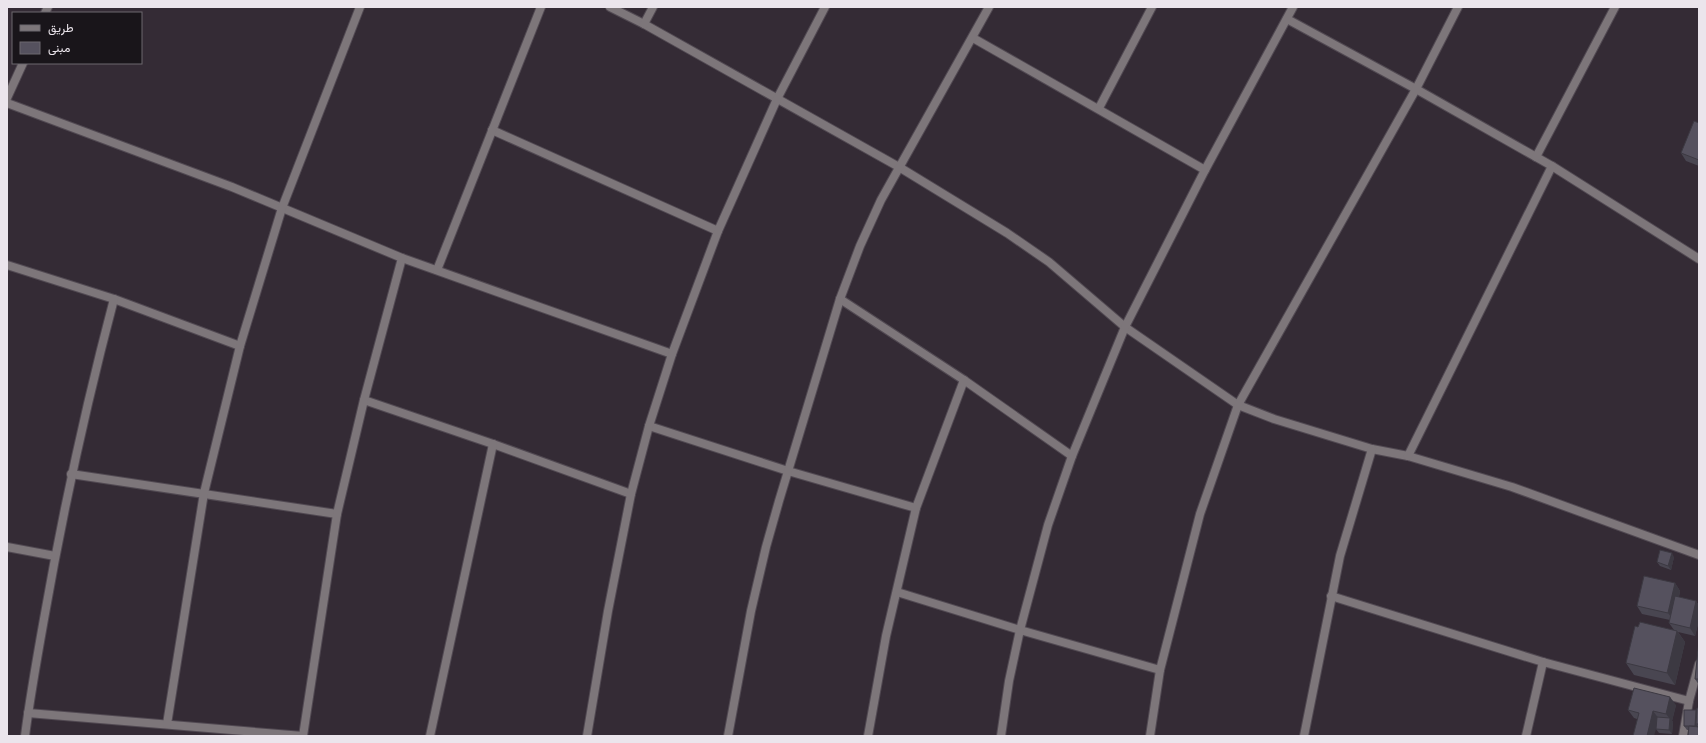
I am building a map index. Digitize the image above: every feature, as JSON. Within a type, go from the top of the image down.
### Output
[{"type":"street","points":[[166,724],[204,493],[240,346],[282,208],[360,7]]},
{"type":"street","points":[[437,270],[540,7]]},
{"type":"street","points":[[610,7],[644,24],[899,167],[1007,233],[1049,262],[1125,327],[1238,405],[1274,419],[1372,449],[1408,456],[1512,487],[1699,555]]},
{"type":"street","points":[[644,24],[653,7]]},
{"type":"street","points":[[587,736],[608,611],[631,494],[649,426],[672,354],[718,230],[777,99],[825,7]]},
{"type":"street","points":[[728,736],[751,611],[770,532],[840,299],[860,246],[881,200],[989,7]]},
{"type":"street","points":[[1099,108],[1152,7]]},
{"type":"street","points":[[1001,736],[1009,681],[1020,630],[1048,525],[1072,456],[1125,327],[1206,170],[1293,7]]},
{"type":"street","points":[[1150,736],[1160,670],[1200,514],[1238,405],[1416,89],[1458,7]]},
{"type":"street","points":[[1536,157],[1615,7]]},
{"type":"street","points":[[1287,19],[1416,89],[1552,166],[1699,259]]},
{"type":"street","points":[[973,38],[1099,108],[1206,170]]},
{"type":"street","points":[[7,98],[23,64]]},
{"type":"street","points":[[7,103],[282,208],[402,258],[672,354]]},
{"type":"street","points":[[492,130],[718,230]]},
{"type":"street","points":[[1408,456],[1552,166]]},
{"type":"street","points":[[28,713],[303,736],[337,514],[364,400],[402,258]]},
{"type":"street","points":[[7,265],[114,299],[240,346]]},
{"type":"street","points":[[25,736],[55,556],[71,474],[114,299]]},
{"type":"street","points":[[840,299],[964,380],[1072,456]]},
{"type":"street","points":[[868,736],[881,660],[916,508],[964,380]]},
{"type":"street","points":[[364,400],[493,444],[631,494]]},
{"type":"street","points":[[649,426],[788,471],[916,508]]},
{"type":"street","points":[[430,736],[493,444]]},
{"type":"street","points":[[1304,736],[1340,556],[1372,449]]},
{"type":"street","points":[[71,474],[337,514]]},
{"type":"street","points":[[7,548],[55,556]]},
{"type":"street","points":[[897,592],[1020,630],[1160,670]]},
{"type":"street","points":[[1331,596],[1543,662],[1689,701]]},
{"type":"street","points":[[1526,736],[1543,662]]},
{"type":"street","points":[[1683,736],[1689,701],[1699,664]]},
{"type":"building","points":[[1694,121],[1699,123],[1699,160],[1681,153]]},
{"type":"building","points":[[1660,550],[1672,553],[1668,566],[1657,562]]},
{"type":"building","points":[[1644,576],[1675,583],[1668,613],[1637,606]]},
{"type":"building","points":[[1675,596],[1696,601],[1690,628],[1669,623]]},
{"type":"building","points":[[1640,622],[1677,631],[1667,673],[1626,663],[1635,626],[1638,627]]},
{"type":"building","points":[[1699,641],[1699,679],[1695,679]]},
{"type":"building","points":[[1634,688],[1670,697],[1666,714],[1653,711],[1647,736],[1633,736],[1639,713],[1628,710]]},
{"type":"building","points":[[1697,708],[1699,708],[1699,724],[1696,724]]},
{"type":"building","points":[[1684,710],[1696,710],[1695,726],[1684,726]]},
{"type":"building","points":[[1657,717],[1670,718],[1669,730],[1656,729]]},
{"type":"building","points":[[1689,726],[1699,727],[1699,736],[1688,736]]}]
